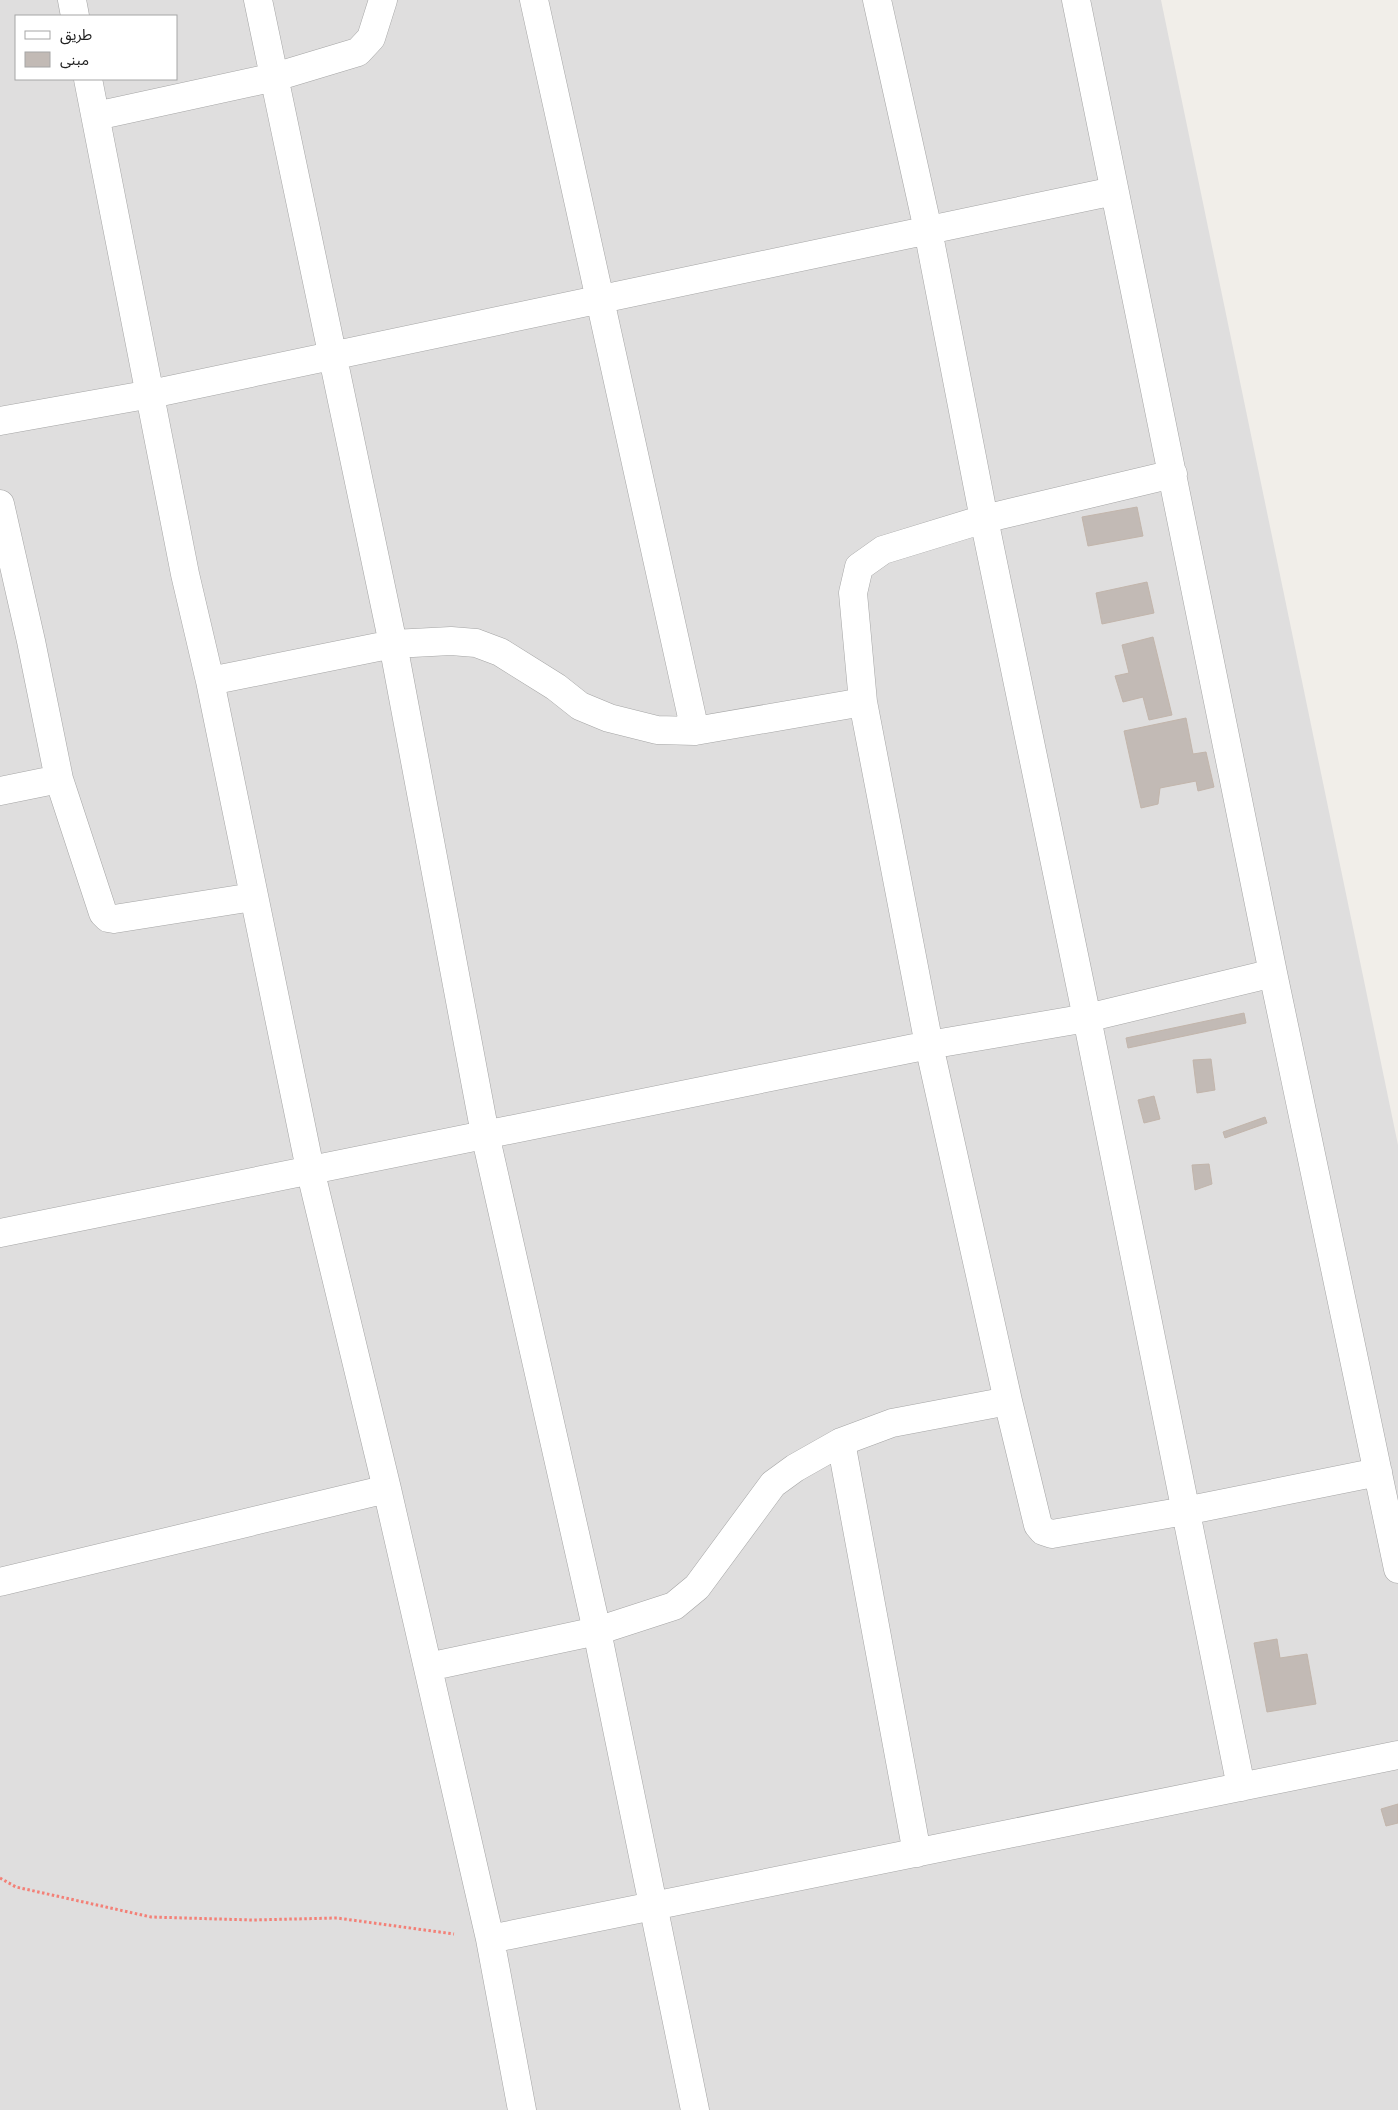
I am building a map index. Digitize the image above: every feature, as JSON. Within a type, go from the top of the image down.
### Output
[{"type":"street","points":[[72,0],[75,15]]},
{"type":"street","points":[[258,0],[393,644],[486,1134],[597,1631],[695,2110]]},
{"type":"street","points":[[96,116],[275,77],[358,52],[372,38],[383,0]]},
{"type":"street","points":[[534,0],[695,731]]},
{"type":"street","points":[[877,0],[928,230],[984,519],[1087,1018],[1241,1787]]},
{"type":"street","points":[[1076,0],[1273,973],[1398,1569]]},
{"type":"street","points":[[88,80],[186,574],[210,681],[310,1169],[387,1489],[490,1939],[522,2110]]},
{"type":"street","points":[[0,421],[151,394],[332,357],[1114,191]]},
{"type":"street","points":[[1173,474],[984,519],[883,550],[859,567],[853,593],[863,702],[930,1045],[1008,1401],[1038,1524],[1043,1531],[1052,1534],[1185,1511],[1378,1472]]},
{"type":"street","points":[[0,504],[31,641],[59,779],[103,913],[108,918],[114,919],[253,897]]},
{"type":"street","points":[[210,681],[393,644],[451,641],[476,643],[500,652],[556,687],[580,706],[609,718],[657,730],[695,731],[863,702]]},
{"type":"street","points":[[0,791],[59,779]]},
{"type":"street","points":[[0,1233],[930,1045],[1087,1018],[1273,973]]},
{"type":"street","points":[[428,1667],[597,1631],[674,1606],[697,1587],[773,1484],[795,1468],[842,1442],[892,1423],[1008,1401]]},
{"type":"street","points":[[842,1442],[917,1853]]},
{"type":"street","points":[[0,1582],[387,1489]]},
{"type":"street","points":[[490,1939],[1398,1755]]},
{"type":"path","points":[[0,1878],[16,1887],[151,1917],[252,1920],[337,1918],[490,1939]]},
{"type":"shaded area","points":[[0,0],[1161,0],[1398,1145],[1398,2110],[0,2110]]},
{"type":"building","points":[[1137,507],[1143,536],[1088,546],[1082,517]]},
{"type":"building","points":[[1147,582],[1154,613],[1102,624],[1096,593]]},
{"type":"building","points":[[1153,637],[1172,715],[1149,720],[1143,697],[1123,702],[1115,676],[1129,673],[1122,645]]},
{"type":"building","points":[[1186,718],[1193,754],[1206,752],[1214,787],[1198,791],[1196,781],[1160,788],[1158,804],[1141,808],[1124,731]]},
{"type":"building","points":[[1244,1013],[1246,1023],[1128,1048],[1126,1038]]},
{"type":"building","points":[[1211,1059],[1215,1090],[1197,1093],[1193,1060]]},
{"type":"building","points":[[1154,1096],[1160,1119],[1144,1123],[1138,1100]]},
{"type":"building","points":[[1265,1117],[1267,1123],[1225,1138],[1223,1132]]},
{"type":"building","points":[[1209,1164],[1212,1184],[1195,1190],[1192,1165]]},
{"type":"building","points":[[1277,1639],[1280,1658],[1307,1654],[1316,1704],[1267,1712],[1254,1643]]},
{"type":"building","points":[[1398,1804],[1398,1823],[1386,1826],[1381,1809]]}]
